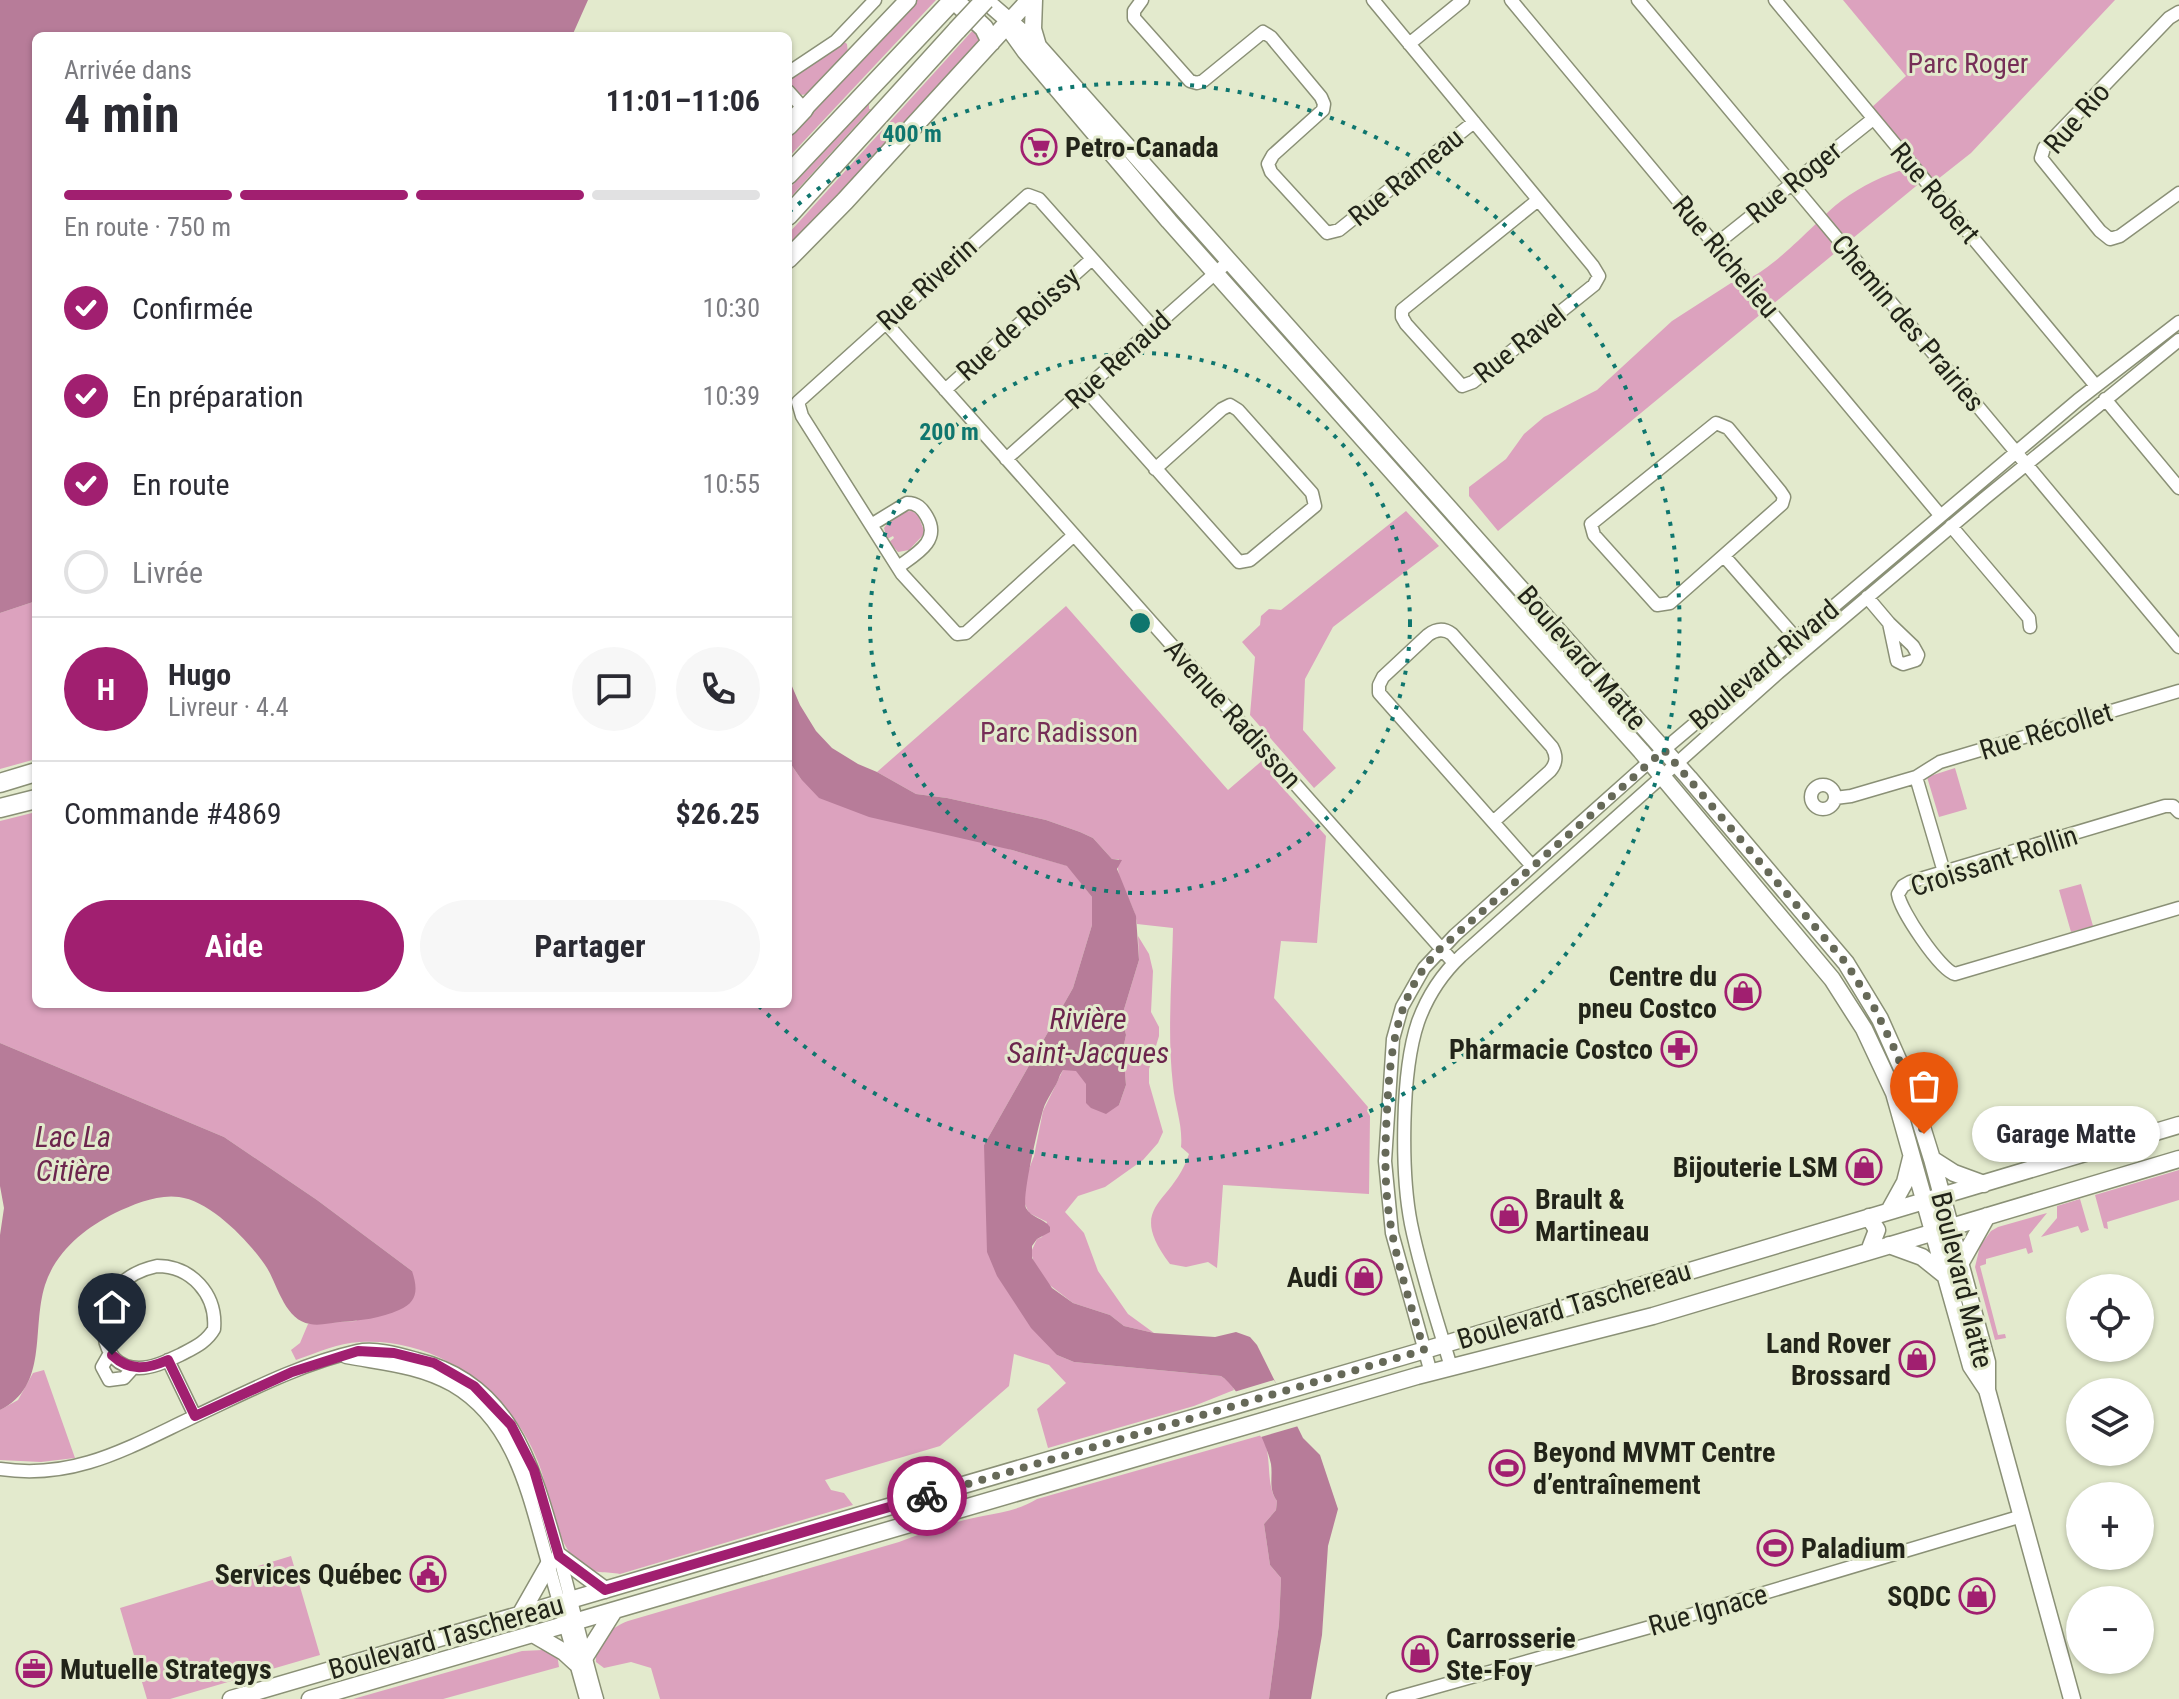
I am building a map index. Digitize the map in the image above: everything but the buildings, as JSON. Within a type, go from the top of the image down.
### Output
[{"type":"highway","points":[[792,171],[954,0],[984,28],[991,42]]},
{"type":"highway","points":[[792,212],[985,0]]},
{"type":"highway","points":[[792,255],[1008,23]]},
{"type":"highway","points":[[792,122],[804,109]]},
{"type":"highway","points":[[0,783],[32,773]]},
{"type":"highway","points":[[0,808],[32,800]]},
{"type":"main road","points":[[804,109],[908,0]]},
{"type":"main road","name":"Boulevard Matte","points":[[985,0],[1038,46],[1826,936],[1853,973],[1897,1054],[1932,1159],[1933,1199]]},
{"type":"main road","points":[[1008,23],[1027,1]]},
{"type":"main road","points":[[1027,1],[1038,46]]},
{"type":"main road","name":"Boulevard Matte","points":[[1008,23],[1010,33],[1025,51],[1216,273],[1650,762],[1818,959],[1844,996],[1887,1077],[1911,1156],[1960,1264],[1987,1362],[1987,1390],[2072,1699]]},
{"type":"main road","name":"Boulevard Taschereau","points":[[231,1699],[1241,1404],[2179,1125]]},
{"type":"main road","points":[[1889,1211],[1907,1179],[1911,1156]]},
{"type":"main road","points":[[1932,1159],[1954,1173],[1990,1182],[1991,1215],[1960,1264]]},
{"type":"main road","name":"Boulevard Taschereau","points":[[310,1699],[1451,1367],[1641,1320],[2179,1159]]},
{"type":"main road","points":[[1869,1217],[1877,1230],[1869,1251]]},
{"type":"main road","name":"Boulevard Matte","points":[[1942,1229],[1947,1277],[1971,1366],[1987,1390]]},
{"type":"main road","points":[[1889,1245],[1922,1257],[1947,1277]]},
{"type":"main road","points":[[520,1615],[554,1560],[605,1590]]},
{"type":"main road","points":[[533,1634],[580,1660],[614,1611]]},
{"type":"street","points":[[792,70],[832,44],[875,0]]},
{"type":"street","name":"Rue Rameau","points":[[1142,0],[1134,11],[1134,18],[1190,81],[1203,81],[1263,32],[1271,37],[1321,97],[1323,110],[1273,155],[1268,164],[1271,172],[1327,233],[1339,230],[1474,122]]},
{"type":"street","name":"Rue Ravel","points":[[1373,0],[1596,269],[1598,279],[1594,285],[1473,382],[1462,386],[1406,324],[1402,310],[1538,200]]},
{"type":"street","points":[[1409,44],[1463,0]]},
{"type":"street","name":"Rue Richelieu","points":[[1511,0],[1940,515]]},
{"type":"street","name":"Chemin des Prairies","points":[[1638,0],[2176,639]]},
{"type":"street","name":"Rue Robert","points":[[1775,0],[2096,386]]},
{"type":"street","name":"Rue Rio","points":[[2179,12],[2169,18],[2044,148],[2041,158],[2100,231],[2110,239],[2120,236],[2179,193]]},
{"type":"street","points":[[792,96],[804,109]]},
{"type":"street","name":"Rue Roger","points":[[1715,245],[1873,119]]},
{"type":"street","name":"Rue Riverin","points":[[1074,535],[963,635],[955,633],[898,567],[797,404],[804,393],[1028,195],[1039,199],[1154,328]]},
{"type":"street","name":"Rue de Roissy","points":[[945,390],[1092,259]]},
{"type":"street","name":"Rue Renaud","points":[[1006,459],[1229,261]]},
{"type":"street","name":"Avenue Radisson","points":[[885,322],[1454,963]]},
{"type":"street","name":"Boulevard Rivard","points":[[1431,1373],[1399,1266],[1390,1222],[1385,1135],[1389,1071],[1397,1022],[1419,975],[1441,948],[1650,762],[1940,515],[2179,322]]},
{"type":"street","name":"Boulevard Rivard","points":[[1451,1367],[1411,1223],[1406,1184],[1405,1135],[1410,1060],[1416,1028],[1429,996],[1454,963],[1676,763],[1951,526],[2179,340]]},
{"type":"street","points":[[1085,389],[1155,469],[1239,562],[1250,560],[1315,506],[1312,493],[1233,406],[1222,409],[1155,469]]},
{"type":"street","points":[[2105,399],[2179,488]]},
{"type":"street","points":[[1722,424],[1784,497],[1778,510],[1724,556],[1670,603],[1661,606],[1651,600],[1603,546],[1590,526],[1710,426],[1722,424]]},
{"type":"street","points":[[871,525],[907,503],[915,503],[924,511],[932,536],[898,567]]},
{"type":"street","points":[[1951,526],[2029,618],[2030,627]]},
{"type":"street","points":[[1724,556],[1806,650]]},
{"type":"street","points":[[1867,597],[1889,623]]},
{"type":"street","points":[[1493,822],[1554,766],[1554,751],[1452,634],[1437,631],[1428,635],[1386,673],[1380,682],[1379,693],[1493,822],[1532,866]]},
{"type":"street","name":"Rue Récollet","points":[[1835,798],[1916,777],[1940,762],[2179,691]]},
{"type":"street","points":[[1916,777],[1944,872]]},
{"type":"street","name":"Croissant Rollin","points":[[2179,812],[2173,806],[2165,806],[1906,884],[1899,891],[1902,906],[1935,956],[1951,973],[2179,908]]},
{"type":"street","points":[[157,1266],[184,1271],[198,1282],[210,1304],[214,1322],[214,1329],[206,1340],[168,1360],[133,1368],[110,1353],[106,1344],[106,1310],[113,1292],[136,1273],[157,1266]]},
{"type":"street","points":[[110,1353],[102,1367],[109,1380],[124,1378],[133,1368]]},
{"type":"street","points":[[0,1469],[38,1472],[78,1467],[118,1453],[292,1372],[343,1356],[391,1363],[423,1372],[458,1389],[483,1410],[501,1433],[519,1467],[554,1560],[580,1660],[586,1699]]},
{"type":"street","points":[[168,1360],[195,1416]]},
{"type":"street","name":"Rue Ignace","points":[[1393,1699],[1650,1627],[2022,1516]]},
{"type":"street","points":[[580,1660],[597,1699]]},
{"type":"green space","points":[[914,0],[936,0],[792,154],[792,130]]},
{"type":"green space","name":"Parc Roger","points":[[1843,0],[2115,0],[1971,153],[1933,183],[1871,108],[1906,76]]},
{"type":"green space","points":[[973,30],[983,41],[792,249],[792,230]]},
{"type":"green space","points":[[842,40],[847,44],[848,54],[824,75],[810,94],[800,95],[792,87],[792,75]]},
{"type":"green space","points":[[869,104],[871,109],[792,196],[792,186]]},
{"type":"green space","points":[[1909,168],[1921,182],[1498,531],[1469,496],[1469,487],[1506,459],[1524,434],[1544,417],[1597,390],[1672,321],[1731,283],[1744,281],[1773,263],[1849,196]]},
{"type":"green space","points":[[912,511],[918,515],[925,533],[909,550],[898,552],[889,542],[893,536],[887,539],[884,528],[896,516]]},
{"type":"green space","points":[[1406,511],[1439,546],[1333,627],[1305,679],[1303,730],[1336,768],[1314,788],[1250,715],[1255,657],[1242,642],[1260,625],[1261,616],[1269,609],[1281,610]]},
{"type":"green space","points":[[32,602],[32,760],[0,769],[0,613]]},
{"type":"green space","name":"Parc Radisson","points":[[1066,606],[1228,790],[1264,759],[1272,769],[1270,774],[1326,836],[1317,943],[1281,941],[1274,998],[1368,1107],[1369,1194],[1223,1185],[1217,1268],[1208,1262],[1186,1267],[1170,1264],[1157,1244],[1152,1229],[1156,1206],[1173,1185],[1189,1154],[1181,1147],[1171,1065],[1173,928],[1137,924],[1119,875],[1119,859],[1112,859],[1093,838],[1046,820],[916,794],[877,772]]},
{"type":"green space","points":[[792,766],[801,779],[1068,866],[1092,897],[1092,925],[1073,988],[984,1145],[1057,1355],[1074,1362],[1221,1376],[1232,1384],[1234,1390],[1194,1406],[1048,1448],[1037,1409],[1066,1383],[1049,1365],[1014,1354],[1009,1386],[940,1446],[825,1480],[831,1490],[844,1493],[853,1505],[620,1574],[585,1567],[572,1555],[559,1533],[541,1470],[529,1443],[494,1395],[471,1376],[419,1349],[390,1343],[344,1344],[296,1360],[291,1350],[300,1343],[308,1324],[356,1321],[412,1271],[317,1200],[224,1137],[0,1043],[0,821],[32,813],[32,1008],[792,1008]]},
{"type":"green space","points":[[1955,768],[1967,809],[1939,817],[1927,777]]},
{"type":"green space","points":[[2081,884],[2093,926],[2071,932],[2059,890]]},
{"type":"green space","points":[[1138,936],[1149,954],[1153,971],[1151,1012],[1159,1027],[1159,1036],[1149,1069],[1149,1083],[1163,1132],[1143,1160],[1105,1187],[1078,1196],[1065,1212],[1084,1233],[1098,1271],[1128,1314],[1154,1333],[1124,1326],[1110,1315],[1073,1303],[1047,1283],[1034,1264],[1031,1252],[1037,1239],[1042,1237],[1047,1222],[1029,1213],[1024,1202],[1026,1177],[1034,1156],[1043,1111],[1063,1070],[1076,1070],[1087,1084],[1119,1105],[1126,1085],[1123,1049],[1126,1035],[1122,1016],[1139,960]]},
{"type":"green space","points":[[2179,1170],[2179,1200],[2107,1222],[2108,1229],[2104,1228],[2095,1195]]},
{"type":"green space","points":[[2080,1199],[2089,1230],[2081,1233],[2078,1226],[2041,1237],[2057,1218],[2057,1206]]},
{"type":"green space","points":[[2047,1213],[2029,1235],[2033,1252],[2028,1254],[2026,1248],[1986,1259],[1986,1264],[1980,1266],[1998,1335],[2005,1334],[2006,1338],[1995,1340],[1975,1267],[1980,1246],[1998,1227]]},
{"type":"green space","points":[[44,1370],[75,1458],[41,1462],[0,1460],[0,1410],[18,1400],[33,1373]]},
{"type":"green space","points":[[1262,1435],[1271,1487],[1277,1501],[1276,1510],[1264,1524],[1270,1565],[1281,1578],[1279,1624],[1269,1699],[660,1699],[651,1668],[631,1662],[604,1668],[596,1662],[598,1648],[605,1636],[628,1621]]},
{"type":"green space","points":[[291,1556],[320,1655],[170,1699],[147,1699],[120,1608]]},
{"type":"green space","points":[[543,1650],[557,1654],[559,1667],[443,1699],[353,1699],[522,1651]]},
{"type":"water","points":[[0,0],[588,0],[574,32],[32,32],[32,602],[0,613]]},
{"type":"water","name":"Rivière Saint-Jacques","points":[[792,686],[816,731],[832,748],[858,764],[916,794],[1046,820],[1080,832],[1093,838],[1112,859],[1122,860],[1117,869],[1136,916],[1139,960],[1122,1016],[1126,1035],[1123,1049],[1126,1085],[1119,1105],[1106,1114],[1086,1103],[1086,1084],[1076,1071],[1063,1070],[1060,1075],[1043,1110],[1028,1176],[1026,1208],[1050,1227],[1050,1232],[1037,1239],[1032,1246],[1032,1258],[1052,1288],[1073,1303],[1110,1315],[1124,1326],[1154,1333],[1215,1337],[1236,1332],[1250,1337],[1257,1345],[1303,1438],[1320,1455],[1338,1509],[1328,1546],[1322,1635],[1311,1699],[1269,1699],[1279,1624],[1281,1578],[1270,1565],[1264,1524],[1276,1510],[1277,1501],[1264,1443],[1236,1391],[1221,1376],[1074,1362],[1057,1355],[1031,1328],[997,1276],[987,1252],[984,1145],[1073,988],[1092,925],[1092,897],[1067,866],[869,817],[819,798],[792,766]]},
{"type":"water","name":"Lac La Citière","points":[[0,1043],[224,1137],[317,1200],[412,1271],[416,1289],[413,1299],[399,1310],[370,1319],[317,1325],[301,1321],[288,1309],[260,1258],[229,1224],[191,1200],[163,1197],[146,1200],[93,1226],[73,1242],[56,1262],[41,1302],[32,1372],[26,1387],[15,1400],[0,1410],[0,1235],[4,1208],[0,1186]]},
{"type":"pier","points":[[1274,1380],[1302,1425],[1261,1437],[1234,1392]]},
{"type":"way so far","points":[[927,1496],[1424,1350],[1399,1266],[1388,1212],[1385,1135],[1389,1071],[1393,1039],[1402,1007],[1428,961],[1441,948],[1664,750],[1846,963],[1886,1029],[1924,1134]]},
{"type":"place","name":"Petro-Canada","points":[[1039,147]]},
{"type":"place","name":"Centre du pneu Costco","points":[[1743,992]]},
{"type":"place","name":"Pharmacie Costco","points":[[1679,1049]]},
{"type":"place","name":"Garage Matte","points":[[1924,1134]]},
{"type":"place","name":"Bijouterie LSM","points":[[1864,1167]]},
{"type":"place","name":"Brault & Martineau","points":[[1509,1215]]},
{"type":"place","name":"Audi","points":[[1364,1277]]},
{"type":"place","name":"Land Rover Brossard","points":[[1917,1359]]},
{"type":"place","name":"Beyond MVMT Centre d’entraînement","points":[[1507,1468]]},
{"type":"place","name":"Paladium","points":[[1775,1548]]},
{"type":"place","name":"Services Québec","points":[[428,1574]]},
{"type":"place","name":"SQDC","points":[[1977,1596]]},
{"type":"place","name":"Carrosserie Ste-Foy","points":[[1420,1654]]},
{"type":"place","name":"Mutuelle Strategys","points":[[34,1669]]},
{"type":"route","points":[[112,1355],[123,1364],[137,1368],[168,1360],[195,1416],[309,1365],[358,1351],[401,1355],[448,1369],[481,1391],[511,1425],[534,1470],[559,1556],[605,1590],[927,1496]]}]
